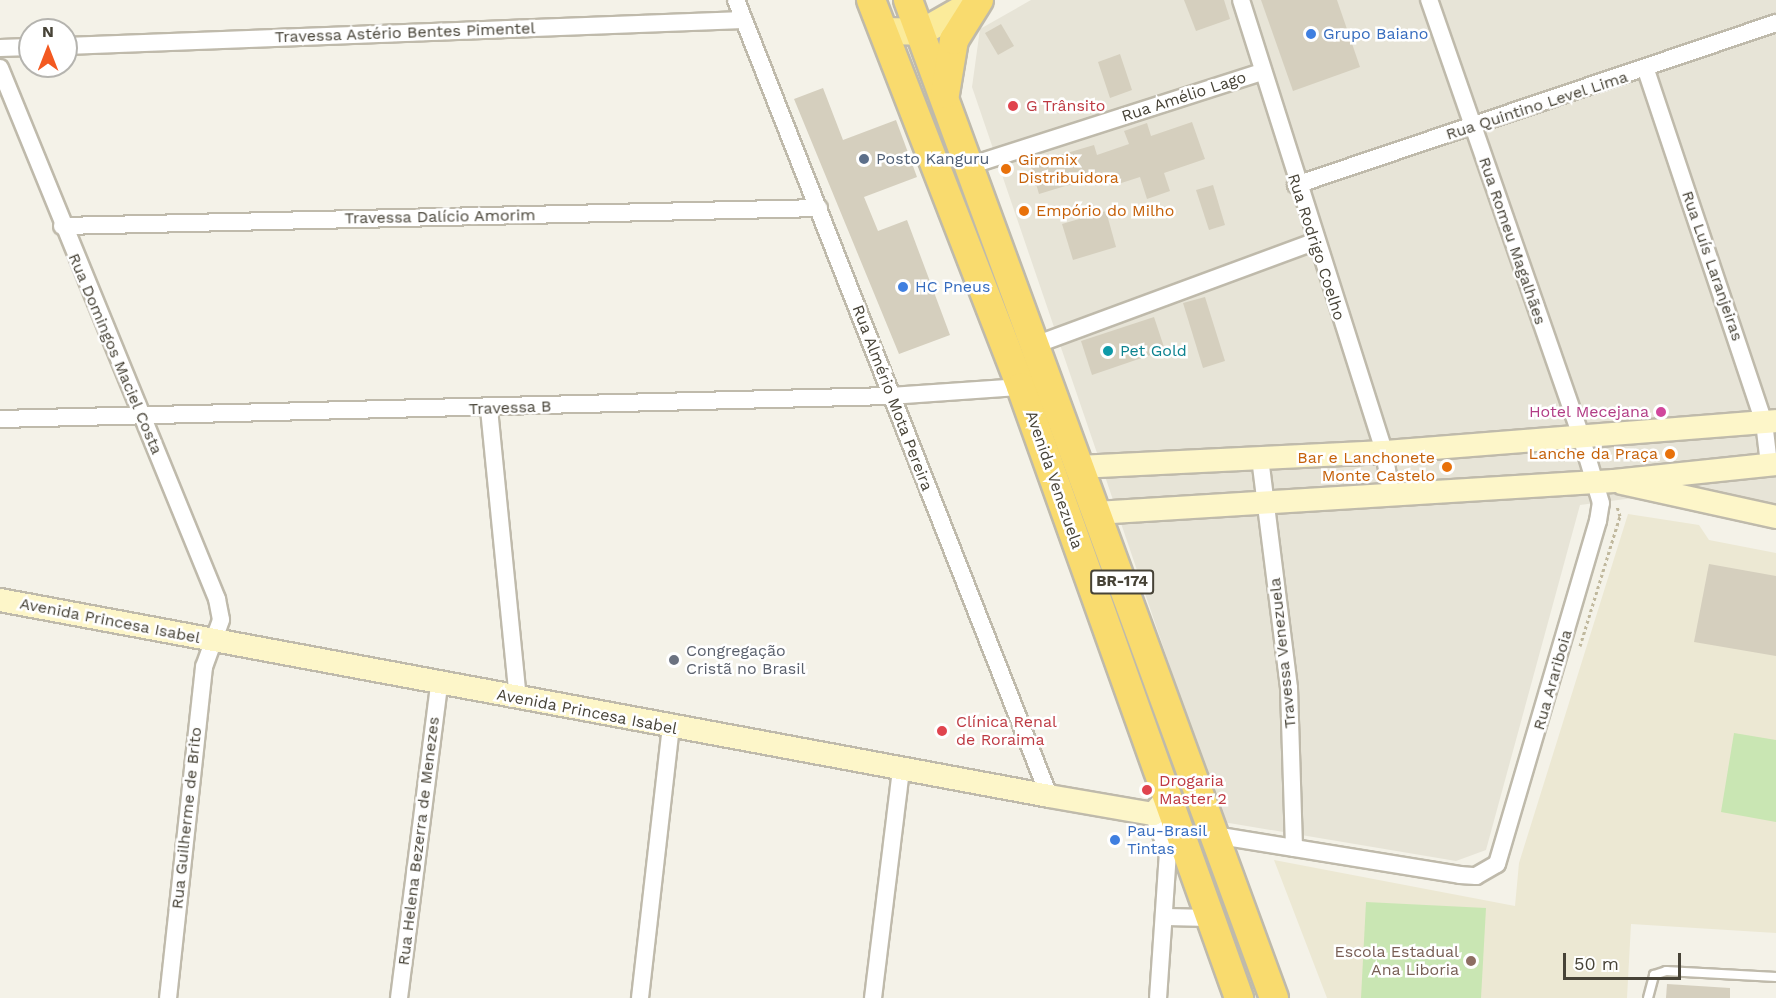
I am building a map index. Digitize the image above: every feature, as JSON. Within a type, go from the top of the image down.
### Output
[{"type":"highway","name":"Avenida Venezuela","points":[[907,0],[922,32],[1274,998]]},
{"type":"highway","points":[[944,97],[954,40],[979,0]]},
{"type":"highway","name":"Avenida Venezuela","points":[[878,19],[1021,387],[1131,698],[1160,805],[1210,918],[1239,998]]},
{"type":"highway","points":[[1131,698],[1142,681],[1153,683],[1164,697]]},
{"type":"main road","points":[[878,19],[907,0]]},
{"type":"main road","points":[[878,19],[922,32],[979,0]]},
{"type":"street","name":"Rua Almério Mota Pereira","points":[[736,0],[1049,796]]},
{"type":"street","name":"Rua Rodrigo Coelho","points":[[1241,0],[1314,242],[1384,452],[1391,493]]},
{"type":"street","name":"Rua Romeu Magalhães","points":[[1429,0],[1580,433],[1605,481]]},
{"type":"street","name":"Travessa Astério Bentes Pimentel","points":[[78,46],[744,20]]},
{"type":"street","name":"Rua Quintino Level Lima","points":[[1296,185],[1646,70],[1776,23]]},
{"type":"street","points":[[0,48],[18,47]]},
{"type":"street","name":"Rua Domingos Maciel Costa","points":[[0,68],[62,226],[217,599],[221,620],[214,641]]},
{"type":"street","name":"Rua Luís Laranjeiras","points":[[1646,70],[1770,422],[1772,464]]},
{"type":"street","name":"Rua Amélio Lago","points":[[969,166],[1262,72]]},
{"type":"street","name":"Travessa Dalício Amorim","points":[[62,226],[819,208]]},
{"type":"street","points":[[1035,345],[1314,242]]},
{"type":"street","name":"Travessa B","points":[[0,419],[489,409],[891,396],[1021,387]]},
{"type":"street","points":[[489,409],[518,698]]},
{"type":"street","points":[[1080,467],[1384,452],[1580,433],[1770,422]]},
{"type":"street","name":"Travessa Venezuela","points":[[1260,458],[1289,688],[1294,848]]},
{"type":"street","points":[[1096,513],[1605,481],[1772,464]]},
{"type":"street","points":[[1605,481],[1658,495],[1776,517]]},
{"type":"street","name":"Rua Arariboia","points":[[1294,848],[1460,875],[1487,872],[1506,846],[1598,521],[1605,481]]},
{"type":"street","name":"Avenida Princesa Isabel","points":[[0,600],[901,770],[1049,796],[1160,805]]},
{"type":"street","name":"Rua Guilherme de Brito","points":[[168,998],[204,667],[214,641]]},
{"type":"street","name":"Rua Helena Bezerra de Menezes","points":[[399,998],[439,684]]},
{"type":"street","points":[[640,998],[671,728]]},
{"type":"street","points":[[873,998],[901,770]]},
{"type":"street","points":[[1158,998],[1166,917],[1168,852],[1160,805]]},
{"type":"street","points":[[1214,835],[1294,848]]},
{"type":"street","points":[[1166,917],[1210,918]]},
{"type":"lane","points":[[1648,998],[1654,975],[1666,971],[1776,977]]},
{"type":"path","points":[[1576,657],[1620,516],[1605,481]]},
{"type":"shaded area","points":[[1031,0],[1776,0],[1776,506],[1679,492],[1580,505],[1486,850],[1456,861],[1223,822],[972,87],[980,29]]},
{"type":"shaded area","points":[[1628,514],[1699,525],[1709,540],[1776,553],[1776,933],[1631,924],[1627,998],[1327,998],[1274,860],[1515,906],[1519,863]]},
{"type":"green space","points":[[1734,733],[1776,740],[1776,822],[1721,812]]},
{"type":"green space","points":[[1366,902],[1486,908],[1481,998],[1361,998]]},
{"type":"building","points":[[1184,0],[1224,0],[1230,19],[1196,31]]},
{"type":"building","name":"Grupo Baiano","points":[[1261,0],[1337,0],[1360,67],[1293,91]]},
{"type":"building","points":[[1001,24],[1014,46],[998,55],[985,33]]},
{"type":"building","points":[[1120,54],[1132,90],[1110,98],[1098,62]]},
{"type":"building","points":[[823,88],[843,140],[896,120],[917,177],[864,197],[878,231],[907,220],[950,335],[899,354],[794,99]]},
{"type":"building","points":[[1192,122],[1205,159],[1164,173],[1170,191],[1147,199],[1140,177],[1112,186],[1108,173],[1039,194],[1030,164],[1094,145],[1097,155],[1129,144],[1124,131],[1147,123],[1151,136]]},
{"type":"building","points":[[1213,185],[1225,225],[1209,230],[1196,190]]},
{"type":"building","points":[[1106,211],[1116,247],[1073,260],[1062,224]]},
{"type":"building","points":[[1205,297],[1225,361],[1203,368],[1183,303]]},
{"type":"building","name":"Pet Gold","points":[[1154,317],[1165,350],[1092,375],[1081,341]]},
{"type":"building","points":[[1709,564],[1776,576],[1776,656],[1694,642]]},
{"type":"building","points":[[1667,984],[1730,988],[1730,998],[1666,998]]},
{"type":"place","name":"Grupo Baiano","points":[[1311,34]]},
{"type":"place","name":"G Trânsito","points":[[1013,106]]},
{"type":"place","name":"Posto Kanguru","points":[[864,159]]},
{"type":"place","name":"Giromix Distribuidora","points":[[1006,169]]},
{"type":"place","name":"Empório do Milho","points":[[1024,211]]},
{"type":"place","name":"HC Pneus","points":[[903,287]]},
{"type":"place","name":"Pet Gold","points":[[1108,351]]},
{"type":"place","name":"Hotel Mecejana","points":[[1661,412]]},
{"type":"place","name":"Lanche da Praça","points":[[1670,454]]},
{"type":"place","name":"Bar e Lanchonete Monte Castelo","points":[[1447,467]]},
{"type":"place","name":"Congregação Cristã no Brasil","points":[[674,660]]},
{"type":"place","name":"Clínica Renal de Roraima","points":[[942,731]]},
{"type":"place","name":"Drogaria Master 2","points":[[1147,790]]},
{"type":"place","name":"Pau-Brasil Tintas","points":[[1115,840]]},
{"type":"place","name":"Escola Estadual Ana Liboria","points":[[1471,961]]}]
